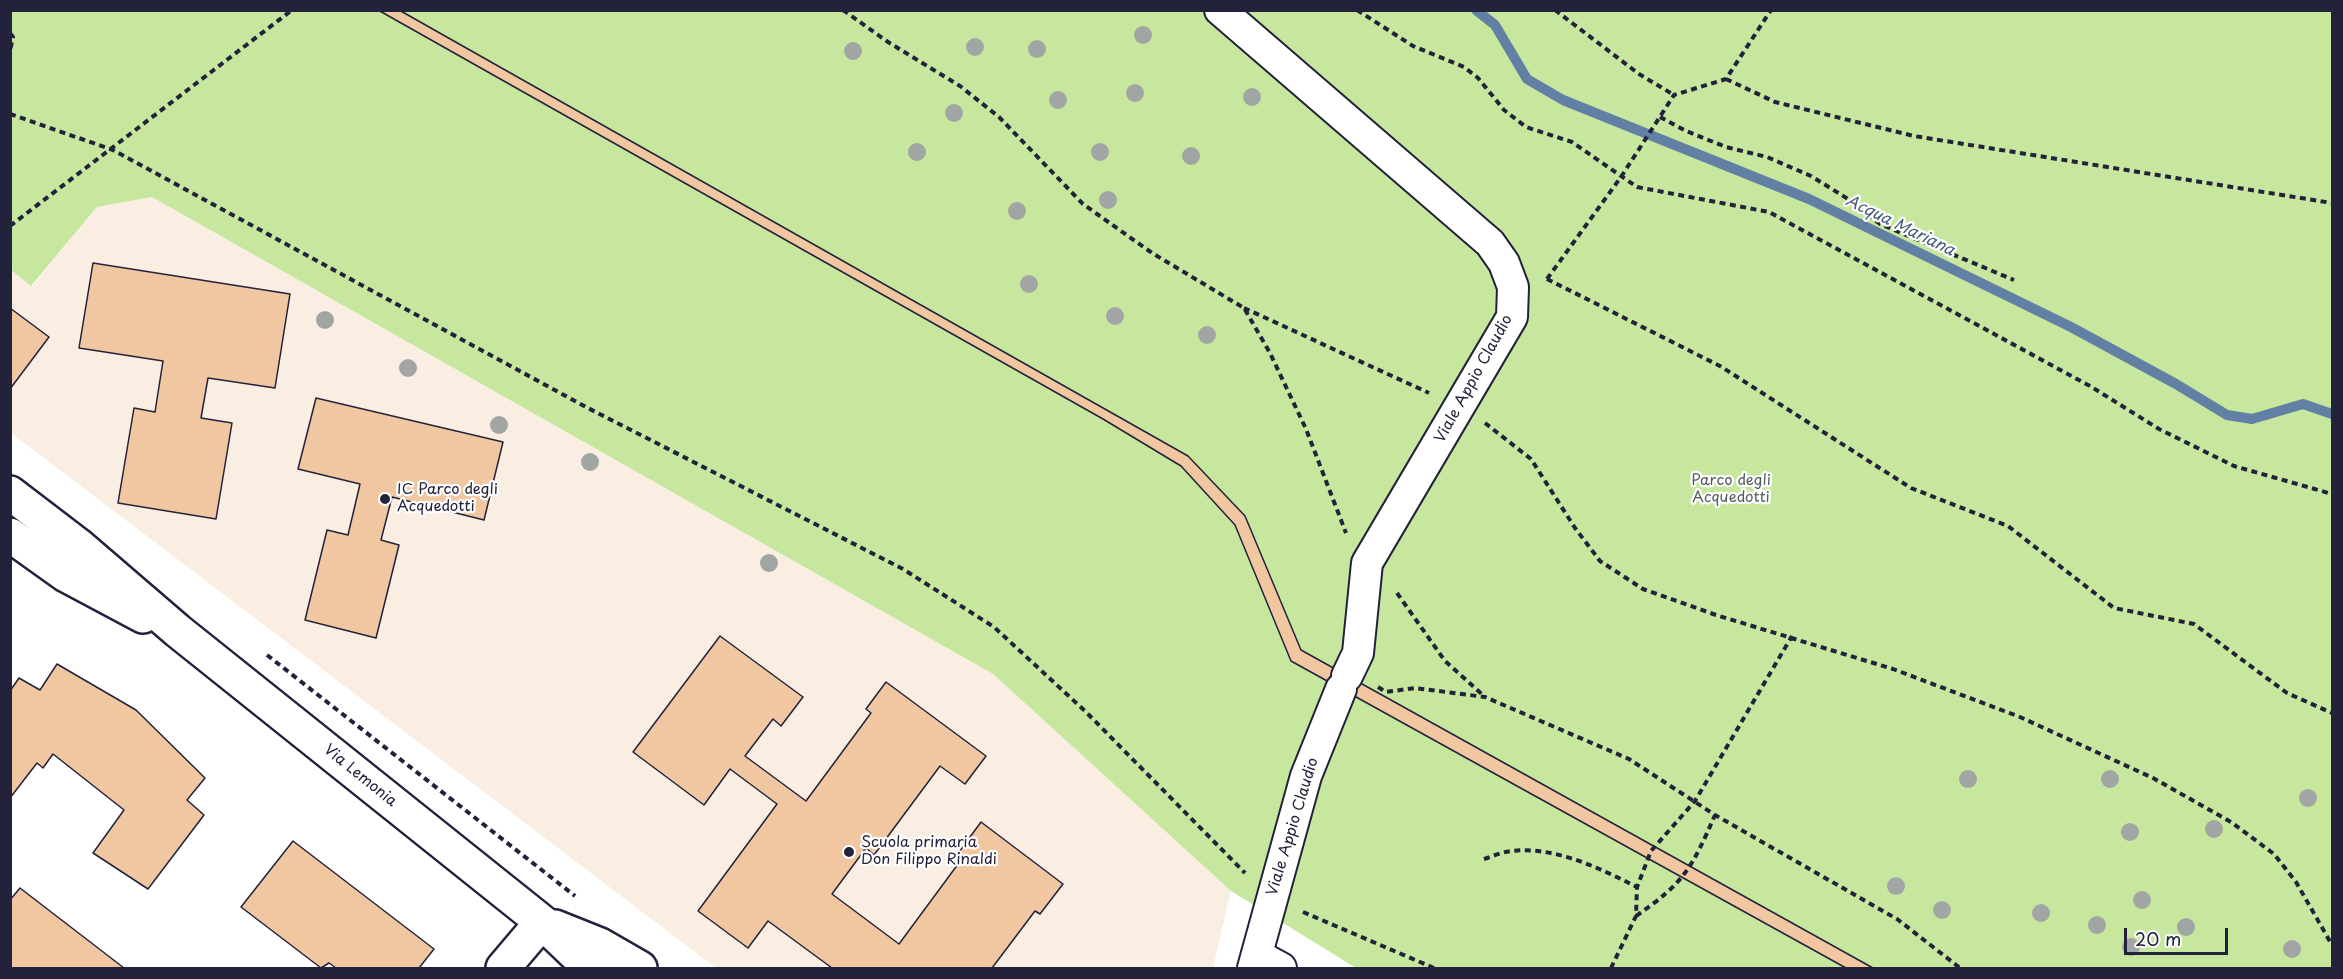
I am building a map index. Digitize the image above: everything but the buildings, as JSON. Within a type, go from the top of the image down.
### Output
[{"type":"street","name":"Viale Appio Claudio","points":[[1220,10],[1490,243],[1504,263],[1513,287],[1512,317],[1367,563],[1358,653],[1306,776],[1270,898],[1263,964]]},
{"type":"street","name":"Via Lemonia","points":[[10,493],[78,545],[178,631],[542,922],[590,969]]},
{"type":"street","name":"Via Lemonia","points":[[10,535],[92,590],[178,631]]},
{"type":"street","name":"Via Lemonia","points":[[542,922],[600,945],[640,969]]},
{"type":"street","points":[[503,969],[542,922]]},
{"type":"path","points":[[10,226],[114,150],[292,10]]},
{"type":"path","points":[[843,10],[888,42],[960,86],[999,117],[1083,204],[1152,253],[1244,308],[1382,374],[1460,406],[1531,459],[1575,528],[1600,561],[1643,589],[1716,615],[1792,636],[1893,669],[2020,717],[2153,778],[2221,816],[2274,854],[2296,882],[2332,945]]},
{"type":"path","points":[[1357,10],[1413,46],[1464,67],[1478,78],[1504,110],[1526,127],[1572,142],[1637,187],[1769,212],[2090,386],[2159,429],[2234,466],[2332,494]]},
{"type":"path","points":[[1555,10],[1639,74],[1674,95]]},
{"type":"path","points":[[1512,317],[1547,279],[1621,177],[1674,95],[1726,79],[1771,10]]},
{"type":"path","points":[[10,33],[13,37],[10,51]]},
{"type":"path","points":[[1726,79],[1775,102],[1914,136],[2332,203]]},
{"type":"path","points":[[10,114],[114,150],[586,408],[903,569],[994,627],[1085,711],[1270,898],[1434,969]]},
{"type":"path","points":[[1660,117],[1686,131],[1726,147],[1767,157],[1810,176],[1848,199],[1880,224],[2014,280]]},
{"type":"path","points":[[1547,279],[1720,366],[1911,488],[2008,526],[2114,608],[2194,624],[2288,693],[2332,713]]},
{"type":"path","points":[[1244,308],[1270,353],[1306,429],[1344,530],[1367,563],[1390,583],[1445,661],[1485,696]]},
{"type":"path","points":[[1611,969],[1636,916],[1637,886],[1651,851],[1695,801],[1792,636]]},
{"type":"path","points":[[258,647],[583,902]]},
{"type":"path","points":[[1346,678],[1386,692],[1415,688],[1485,696],[1629,759],[1714,815],[1897,919],[1960,969]]},
{"type":"path","points":[[1636,916],[1668,894],[1688,872],[1714,815]]},
{"type":"path","points":[[1484,859],[1511,851],[1552,854],[1591,865],[1637,886]]},
{"type":"shaded area","points":[[152,197],[993,674],[1231,891],[1213,968],[716,968],[11,433],[10,270],[32,286],[97,207]]},
{"type":"green space","name":"Parco degli Acquedotti","points":[[10,11],[2332,11],[2332,968],[1356,968],[1231,891],[993,674],[152,197],[97,207],[31,286],[11,270]]},
{"type":"waterway","name":"Acqua Mariana","points":[[1476,10],[1495,25],[1527,79],[1563,100],[1809,199],[2071,327],[2176,384],[2227,415],[2252,419],[2303,404],[2332,414]]},
{"type":"place","name":"IC Parco degli Acquedotti","points":[[385,499]]},
{"type":"place","name":"Scuola primaria Don Filippo Rinaldi","points":[[849,852]]}]
